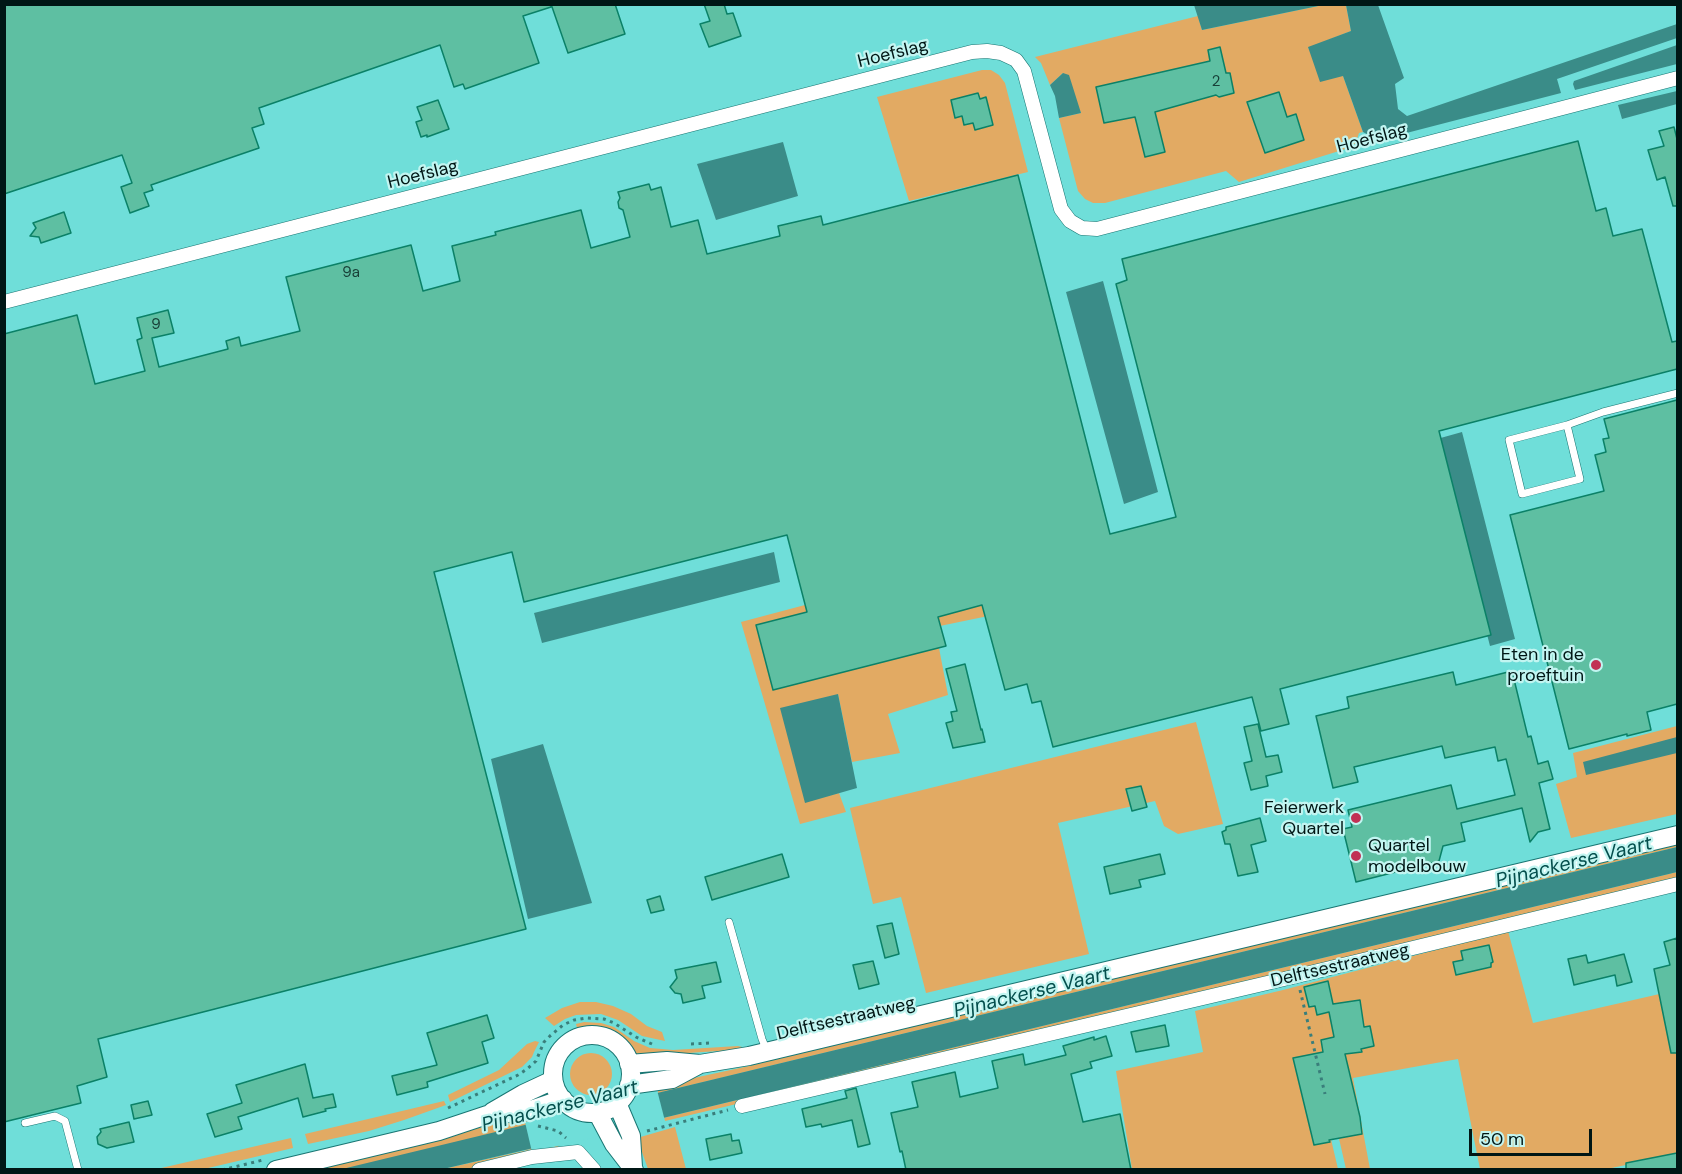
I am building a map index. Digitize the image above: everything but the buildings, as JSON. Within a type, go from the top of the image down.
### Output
[{"type":"main road","name":"Delftsestraatweg","points":[[629,1064],[667,1061],[700,1064],[767,1051],[1677,835]]},
{"type":"main road","points":[[580,1036],[601,1036],[611,1040],[625,1054],[629,1064],[630,1078],[623,1095],[608,1109],[597,1112],[582,1111],[568,1104],[558,1094],[553,1080],[554,1063],[558,1054],[571,1041],[580,1036]]},
{"type":"main road","name":"Delftsestraatweg","points":[[623,1095],[672,1079],[700,1064]]},
{"type":"main road","points":[[273,1164],[440,1131],[488,1115],[523,1094],[553,1080]]},
{"type":"main road","points":[[623,1095],[634,1168]]},
{"type":"main road","points":[[488,1115],[568,1104]]},
{"type":"main road","points":[[597,1112],[614,1144],[634,1168]]},
{"type":"street","name":"Hoefslag","points":[[4,302],[972,52],[1001,52],[1016,60],[1024,70],[1061,209],[1070,221],[1082,228],[1097,229],[1677,78]]},
{"type":"street","name":"Delftsestraatweg","points":[[742,1106],[1677,884]]},
{"type":"street","points":[[479,1170],[574,1148],[594,1170]]},
{"type":"lane","points":[[1567,425],[1581,480],[1522,494],[1509,440],[1677,393]]},
{"type":"lane","points":[[729,922],[767,1051]]},
{"type":"lane","points":[[25,1123],[56,1116],[65,1121],[78,1170]]},
{"type":"path","points":[[1297,976],[1325,1094]]},
{"type":"path","points":[[444,1110],[527,1069],[536,1061],[544,1042],[563,1025],[574,1020],[587,1018],[614,1023],[654,1045]]},
{"type":"path","points":[[689,1045],[720,1043]]},
{"type":"path","points":[[629,1133],[742,1106]]},
{"type":"path","points":[[533,1122],[540,1127],[561,1132],[574,1148]]},
{"type":"path","points":[[222,1170],[273,1164]]},
{"type":"shaded area","points":[[1323,5],[1346,5],[1351,31],[1308,48],[1343,76],[1363,132],[1359,133],[1352,147],[1239,182],[1226,171],[1105,203],[1093,203],[1085,199],[1078,191],[1059,118],[1081,113],[1063,73],[1050,85],[1041,63],[1035,57],[1198,16],[1202,30]]},
{"type":"shaded area","points":[[982,70],[991,70],[1005,83],[1028,172],[909,201],[877,97]]},
{"type":"shaded area","points":[[1008,551],[1022,609],[935,627],[948,695],[888,714],[900,753],[852,762],[838,694],[805,802],[839,793],[846,812],[800,824],[741,622]]},
{"type":"shaded area","points":[[1196,722],[1223,824],[1178,834],[1164,826],[1155,801],[1058,823],[1089,954],[926,993],[901,897],[873,904],[850,808]]},
{"type":"shaded area","points":[[1677,726],[1677,814],[1571,838],[1556,784],[1577,777],[1573,753]]},
{"type":"shaded area","points":[[1677,843],[1677,847],[658,1093],[657,1086],[749,1066]]},
{"type":"shaded area","points":[[1677,872],[1677,877],[1615,893],[665,1121],[663,1118]]},
{"type":"shaded area","points":[[1508,931],[1533,1023],[1677,990],[1677,1154],[1607,1169],[1480,1169],[1458,1059],[1353,1078],[1370,1169],[1346,1169],[1326,1082],[1318,1084],[1338,1169],[1132,1169],[1116,1071],[1203,1052],[1195,1011]]},
{"type":"shaded area","points":[[580,1002],[596,1002],[613,1006],[631,1014],[647,1026],[662,1032],[665,1041],[642,1036],[618,1020],[601,1014],[576,1015],[554,1026],[545,1018],[562,1008]]},
{"type":"shaded area","points":[[601,1023],[614,1027],[634,1041],[650,1048],[673,1050],[742,1047],[719,1051],[641,1056],[632,1052],[618,1038],[604,1031],[588,1029],[578,1031],[576,1024]]},
{"type":"shaded area","points":[[539,1042],[532,1057],[522,1067],[450,1102],[448,1095],[499,1070],[527,1044]]},
{"type":"shaded area","points":[[591,1053],[606,1059],[612,1074],[606,1089],[591,1095],[576,1089],[570,1074],[576,1059]]},
{"type":"shaded area","points":[[444,1101],[446,1105],[369,1131],[308,1144],[305,1134]]},
{"type":"shaded area","points":[[526,1116],[528,1122],[560,1145],[555,1149],[466,1169],[443,1169],[532,1149],[314,1170]]},
{"type":"shaded area","points":[[675,1127],[686,1169],[648,1169],[637,1138]]},
{"type":"shaded area","points":[[291,1138],[293,1148],[204,1169],[157,1169]]},
{"type":"water","points":[[1194,4],[1323,5],[1202,30]]},
{"type":"water","points":[[1346,5],[1378,5],[1404,78],[1395,84],[1398,109],[1407,116],[1677,24],[1677,38],[1557,79],[1561,93],[1391,137],[1374,138],[1363,132],[1343,76],[1320,82],[1308,47],[1351,31]]},
{"type":"water","points":[[1677,45],[1677,64],[1575,90],[1574,81]]},
{"type":"water","points":[[1063,73],[1069,75],[1081,113],[1059,118],[1055,96],[1050,85]]},
{"type":"water","points":[[1677,91],[1677,104],[1622,119],[1618,105]]},
{"type":"water","points":[[783,142],[798,196],[716,220],[697,164]]},
{"type":"water","points":[[1103,281],[1158,492],[1124,504],[1066,292]]},
{"type":"water","points":[[1462,432],[1515,639],[1490,646],[1437,439]]},
{"type":"water","points":[[774,552],[780,582],[542,643],[534,613]]},
{"type":"water","points":[[838,694],[857,788],[805,803],[780,708]]},
{"type":"water","points":[[1677,737],[1677,753],[1586,775],[1583,762]]},
{"type":"water","points":[[543,744],[592,903],[528,919],[491,759]]},
{"type":"water","points":[[1677,847],[1677,872],[663,1118],[443,1169],[338,1170]]},
{"type":"pier","points":[[657,1090],[665,1121],[532,1152],[525,1122]]},
{"type":"place","name":"Eten in de proeftuin","points":[[1596,665]]},
{"type":"place","name":"Feierwerk Quartel","points":[[1356,818]]},
{"type":"place","name":"Quartel modelbouw","points":[[1356,856]]},
{"type":"water label","name":"Pijnackerse Vaart","points":[[1574,863]]},
{"type":"water label","name":"Pijnackerse Vaart","points":[[1032,993]]},
{"type":"water label","name":"Pijnackerse Vaart","points":[[560,1107]]}]
